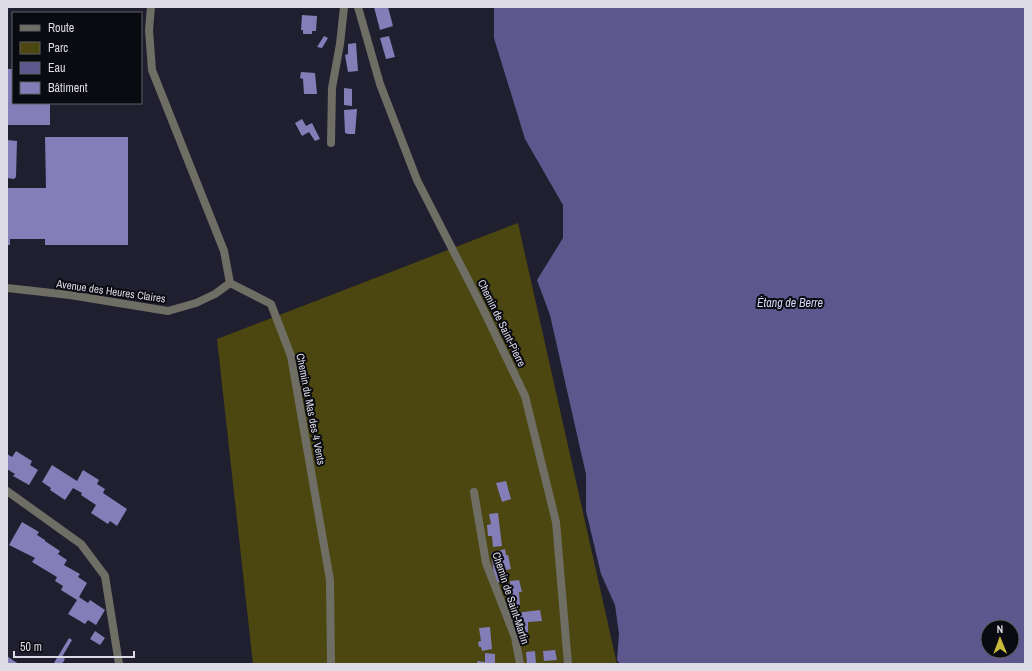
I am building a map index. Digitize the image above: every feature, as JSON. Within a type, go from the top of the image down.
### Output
[{"type":"street","points":[[151,7],[149,30],[152,70],[224,251],[230,283]]},
{"type":"street","points":[[331,143],[332,88],[340,44],[344,7]]},
{"type":"street","name":"Chemin de Saint-Pierre","points":[[358,7],[380,84],[417,180],[482,307],[525,396],[556,522],[568,664]]},
{"type":"street","name":"Avenue des Heures Claires","points":[[7,288],[70,295],[168,311],[196,303],[215,294],[230,283]]},
{"type":"street","name":"Chemin du Mas des 4 Vents","points":[[230,283],[271,304],[291,356],[330,580],[331,664]]},
{"type":"street","points":[[7,491],[81,544],[104,576],[119,664]]},
{"type":"street","name":"Chemin de Saint-Martin","points":[[474,492],[486,563],[515,637],[520,664]]},
{"type":"green space","points":[[518,223],[617,664],[253,664],[217,339]]},
{"type":"water","name":"Étang de Berre","points":[[494,7],[1025,7],[1025,664],[620,664],[617,660],[619,634],[615,605],[601,574],[586,511],[586,474],[550,315],[537,280],[563,238],[563,205],[525,139],[494,38]]},
{"type":"building","points":[[374,7],[388,7],[393,26],[380,30]]},
{"type":"building","points":[[302,15],[317,16],[316,31],[312,31],[312,34],[303,34],[303,30],[301,30]]},
{"type":"building","points":[[324,36],[328,38],[322,48],[317,47]]},
{"type":"building","points":[[389,36],[395,57],[386,59],[380,38]]},
{"type":"building","points":[[356,43],[358,71],[348,72],[345,55],[348,54],[348,44]]},
{"type":"building","points":[[7,69],[12,69],[12,104],[50,104],[50,125],[7,125]]},
{"type":"building","points":[[301,72],[315,73],[317,94],[304,94],[303,79],[300,78]]},
{"type":"building","points":[[344,88],[352,89],[352,106],[344,105]]},
{"type":"building","points":[[357,109],[355,134],[345,133],[344,110]]},
{"type":"building","points":[[302,119],[306,126],[312,123],[320,139],[315,141],[309,132],[302,136],[295,123]]},
{"type":"building","points":[[45,137],[128,137],[128,245],[45,245],[45,239],[10,239],[10,245],[7,245],[7,188],[46,188]]},
{"type":"building","points":[[7,140],[17,141],[16,177],[14,179],[7,178]]},
{"type":"building","points":[[16,451],[32,461],[30,465],[38,470],[29,485],[13,476],[15,474],[7,469],[7,454],[12,457]]},
{"type":"building","points":[[52,465],[77,481],[83,470],[99,480],[97,484],[105,489],[103,493],[127,509],[117,526],[110,521],[108,524],[91,513],[96,505],[81,495],[82,493],[73,488],[65,500],[50,490],[51,488],[42,482]]},
{"type":"building","points":[[506,481],[511,499],[502,502],[496,483]]},
{"type":"building","points":[[498,513],[502,546],[493,547],[492,536],[488,536],[487,525],[491,524],[489,514]]},
{"type":"building","points":[[22,522],[39,532],[37,535],[60,551],[58,554],[67,560],[64,565],[80,574],[78,577],[87,583],[79,597],[88,603],[90,600],[105,610],[96,625],[88,620],[85,624],[68,614],[77,600],[61,590],[63,586],[55,581],[57,577],[32,562],[35,558],[9,545]]},
{"type":"building","points":[[505,549],[511,569],[501,571],[503,582],[495,583],[491,553]]},
{"type":"building","points":[[519,580],[522,592],[519,592],[520,605],[509,606],[507,584],[510,584],[510,581]]},
{"type":"building","points":[[540,610],[542,621],[528,622],[528,634],[518,634],[515,613]]},
{"type":"building","points":[[490,627],[492,649],[482,651],[478,642],[481,641],[479,628]]},
{"type":"building","points":[[95,631],[105,638],[100,645],[90,639]]},
{"type":"building","points":[[69,638],[72,640],[62,657],[65,659],[62,664],[54,663]]},
{"type":"building","points":[[555,650],[557,660],[544,661],[543,651]]},
{"type":"building","points":[[535,651],[536,664],[527,664],[526,652]]},
{"type":"building","points":[[485,653],[495,654],[495,664],[478,664],[477,661],[485,662]]},
{"type":"building","points":[[7,656],[14,661],[19,664],[7,664]]}]
